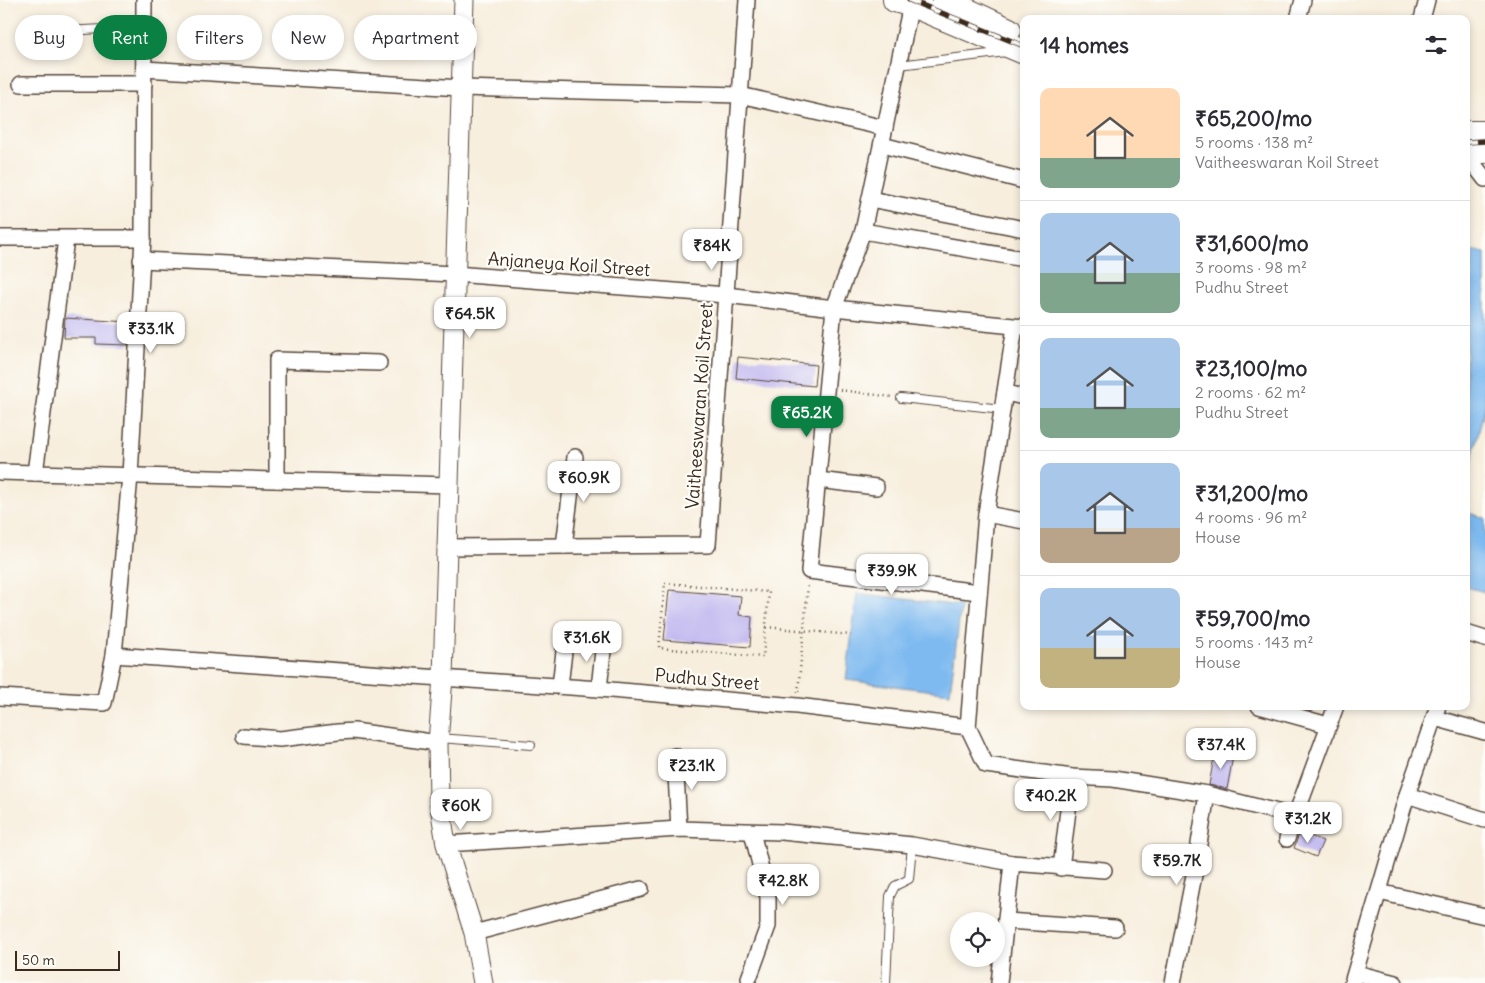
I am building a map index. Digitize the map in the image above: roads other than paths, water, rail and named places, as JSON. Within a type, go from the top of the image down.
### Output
[{"type":"main road","points":[[945,0],[1020,45]]},
{"type":"main road","points":[[906,2],[1020,45]]},
{"type":"main road","points":[[1470,133],[1485,133]]},
{"type":"main road","points":[[1470,152],[1485,151]]},
{"type":"street","points":[[144,0],[144,15]]},
{"type":"street","points":[[464,0],[443,677],[439,740],[440,800],[446,844],[474,933],[483,983]]},
{"type":"street","name":"Vaitheeswaran Koil Street","points":[[564,546],[708,545],[747,0]]},
{"type":"street","points":[[1299,15],[1303,0]]},
{"type":"street","points":[[1423,15],[1427,0]]},
{"type":"street","points":[[906,2],[899,65],[863,231],[834,308],[809,571],[979,592]]},
{"type":"street","points":[[0,697],[104,703],[114,655],[130,476],[143,238],[144,60]]},
{"type":"street","points":[[21,84],[144,76],[461,88],[740,95],[886,128]]},
{"type":"street","points":[[882,145],[1020,179]]},
{"type":"street","points":[[1470,158],[1485,179]]},
{"type":"street","points":[[870,199],[1020,228]]},
{"type":"street","points":[[863,231],[1020,258]]},
{"type":"street","points":[[0,238],[143,238]]},
{"type":"street","points":[[35,473],[66,239]]},
{"type":"street","name":"Anjaneya Koil Street","points":[[141,260],[455,274],[726,295],[1019,327]]},
{"type":"street","points":[[1019,327],[1004,401],[986,514],[968,727],[986,765],[1072,777],[1113,779],[1207,794],[1289,815],[1295,814]]},
{"type":"street","points":[[277,480],[277,360],[379,363]]},
{"type":"street","points":[[1004,401],[1020,398]]},
{"type":"street","points":[[447,547],[564,546],[575,457]]},
{"type":"street","points":[[0,472],[449,485]]},
{"type":"street","points":[[818,480],[876,487]]},
{"type":"street","points":[[986,514],[1020,520]]},
{"type":"street","points":[[560,686],[566,634]]},
{"type":"street","points":[[1470,634],[1485,639]]},
{"type":"street","points":[[599,689],[604,640]]},
{"type":"street","name":"Pudhu Street","points":[[114,655],[599,689],[798,706],[968,727]]},
{"type":"street","points":[[1274,710],[1328,724]]},
{"type":"street","points":[[1287,839],[1334,710]]},
{"type":"street","points":[[1395,983],[1354,978],[1407,796],[1436,712],[1485,732]]},
{"type":"street","points":[[244,736],[280,739],[338,732],[354,732],[439,740]]},
{"type":"street","points":[[675,756],[679,829]]},
{"type":"street","points":[[1061,868],[1072,777]]},
{"type":"street","points":[[1173,983],[1194,875],[1207,794]]},
{"type":"street","points":[[1407,796],[1485,820]]},
{"type":"street","points":[[446,844],[679,829],[782,832],[912,845],[1012,862],[1061,868],[1104,870]]},
{"type":"street","points":[[749,978],[768,926],[768,897],[752,832]]},
{"type":"street","points":[[999,983],[1012,862]]},
{"type":"street","points":[[474,933],[641,889]]},
{"type":"street","points":[[1380,892],[1485,916]]},
{"type":"street","points":[[1006,921],[1114,928]]},
{"type":"lane","points":[[899,65],[1020,46]]},
{"type":"lane","points":[[901,398],[1004,401]]},
{"type":"lane","points":[[439,740],[531,745]]},
{"type":"lane","points":[[886,983],[890,896],[895,886],[909,880],[912,845]]},
{"type":"water","points":[[1470,250],[1485,253],[1485,408],[1470,466]]},
{"type":"water","points":[[1470,513],[1485,518],[1485,592],[1470,588]]},
{"type":"water","points":[[857,593],[961,606],[950,693],[846,680]]},
{"type":"railway","points":[[909,0],[1020,44]]},
{"type":"railway","points":[[1470,142],[1485,141]]}]
